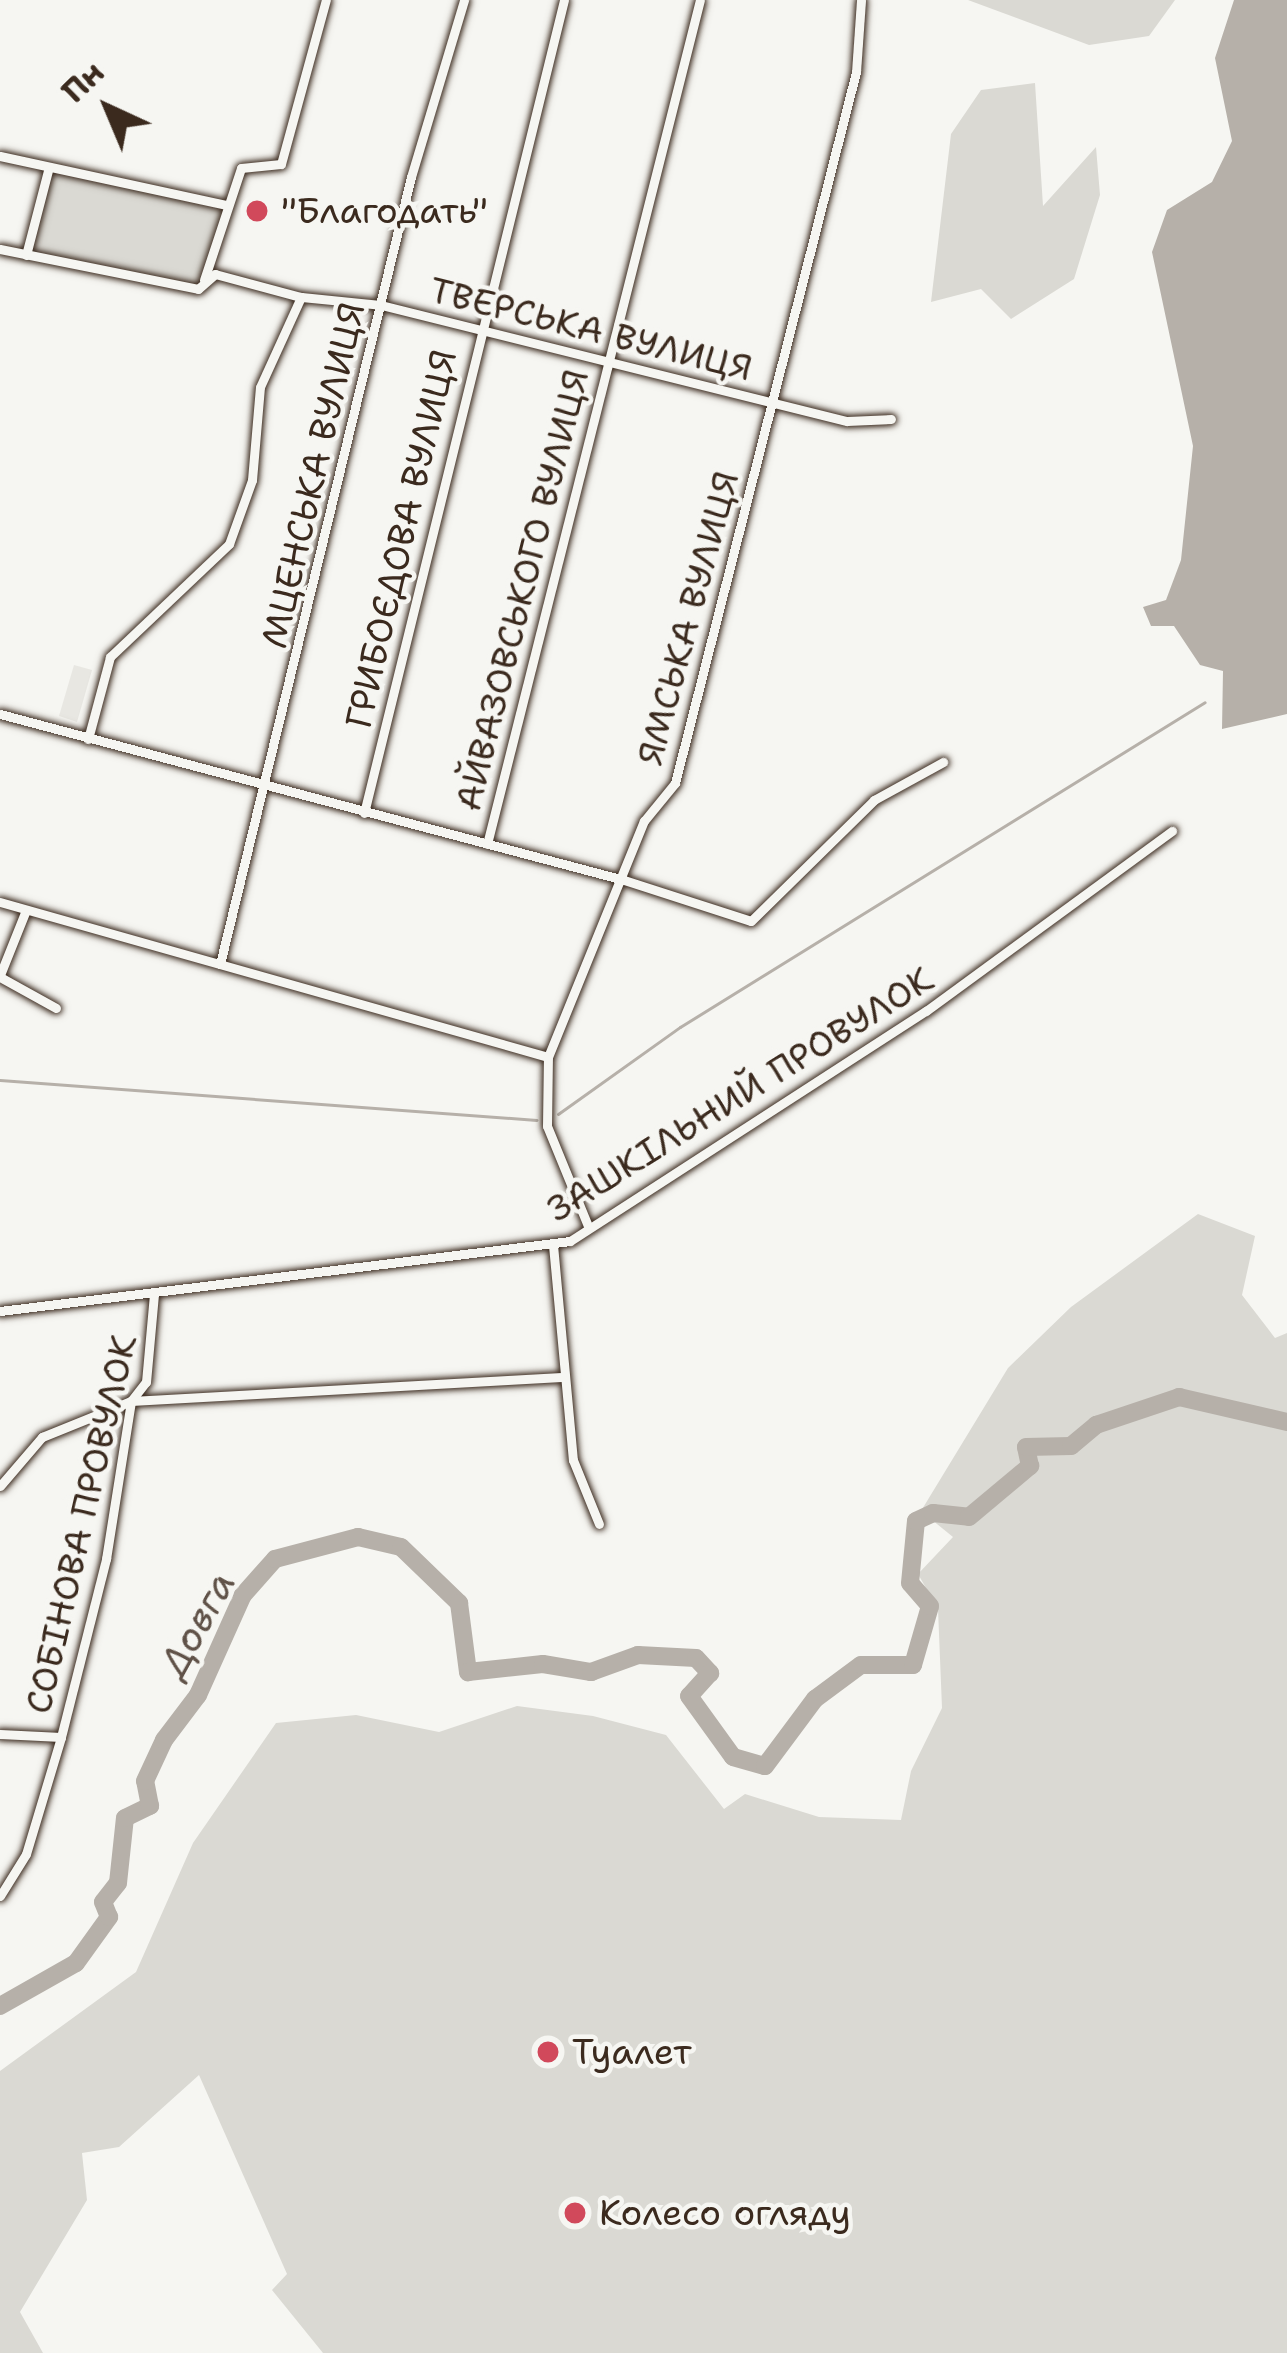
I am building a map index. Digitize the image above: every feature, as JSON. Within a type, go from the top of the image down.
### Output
[{"type":"street","points":[[198,289],[218,256],[226,205],[241,168],[281,164],[326,0]]},
{"type":"street","name":"МЦЕНСЬКА ВУЛИЦЯ","points":[[220,964],[267,788],[381,305],[464,0]]},
{"type":"street","name":"ГРИБОЄДОВА ВУЛИЦЯ","points":[[364,813],[479,326],[564,0]]},
{"type":"street","name":"АЙВАЗОВСЬКОГО ВУЛИЦЯ","points":[[487,844],[700,0]]},
{"type":"street","name":"ЯМСЬКА ВУЛИЦЯ","points":[[588,1226],[547,1126],[548,1057],[644,821],[675,783],[856,72],[861,0]]},
{"type":"street","points":[[0,156],[226,205]]},
{"type":"street","points":[[26,255],[49,166]]},
{"type":"street","name":"ТВЕРСЬКА ВУЛИЦЯ","points":[[0,249],[198,289],[215,274],[301,297],[381,305],[847,421],[891,418]]},
{"type":"street","points":[[88,739],[110,657],[229,544],[252,480],[263,374],[301,297]]},
{"type":"street","points":[[0,714],[623,880],[751,921],[874,800],[943,762]]},
{"type":"street","name":"ЗАШКІЛЬНИЙ ПРОВУЛОК","points":[[0,1310],[553,1245],[926,1011],[1172,831]]},
{"type":"street","points":[[0,902],[548,1057]]},
{"type":"street","points":[[26,910],[0,976],[56,1008]]},
{"type":"street","points":[[553,1245],[561,1378],[573,1460],[599,1524]]},
{"type":"street","name":"СОБІНОВА ПРОВУЛОК","points":[[0,1896],[26,1854],[61,1737],[106,1558],[131,1401],[146,1382],[154,1294]]},
{"type":"street","points":[[0,1486],[42,1437],[131,1401],[561,1378]]},
{"type":"street","points":[[0,1734],[61,1737]]},
{"type":"shaded area","points":[[968,0],[1175,0],[1149,36],[1089,45]]},
{"type":"shaded area","points":[[1234,0],[1287,0],[1287,714],[1222,729],[1223,671],[1200,665],[1174,626],[1151,626],[1143,607],[1166,600],[1181,560],[1193,446],[1152,252],[1167,210],[1212,182],[1232,141],[1215,58]]},
{"type":"shaded area","points":[[1035,83],[1043,206],[1096,147],[1100,195],[1074,279],[1011,319],[981,289],[931,302],[951,134],[981,90]]},
{"type":"shaded area","points":[[49,167],[226,205],[218,256],[198,289],[26,255]]},
{"type":"shaded area","points":[[74,665],[92,670],[77,722],[59,716]]},
{"type":"shaded area","points":[[1198,1214],[1255,1236],[1242,1295],[1275,1338],[1287,1333],[1287,2353],[323,2353],[272,2290],[287,2274],[199,2075],[119,2147],[82,2153],[87,2200],[20,2312],[43,2353],[0,2353],[0,2071],[136,1972],[193,1843],[276,1723],[356,1715],[439,1732],[517,1706],[593,1716],[666,1735],[724,1809],[745,1794],[819,1817],[901,1820],[911,1771],[942,1708],[938,1609],[918,1574],[953,1537],[921,1511],[1008,1368],[1071,1307]]},
{"type":"waterway","points":[[558,1114],[680,1027],[1205,702]]},
{"type":"waterway","points":[[0,1080],[537,1120]]},
{"type":"waterway","name":"Довга","points":[[0,2006],[76,1963],[109,1917],[103,1902],[118,1883],[125,1818],[150,1806],[145,1781],[164,1740],[198,1695],[243,1595],[275,1559],[358,1537],[401,1547],[459,1603],[468,1672],[543,1664],[591,1672],[638,1655],[696,1658],[710,1673],[689,1696],[733,1757],[765,1766],[815,1699],[861,1665],[913,1665],[930,1606],[910,1583],[916,1521],[933,1513],[969,1517],[1030,1466],[1026,1447],[1071,1446],[1096,1425],[1179,1397],[1287,1422]]},
{"type":"place","name":"\"Благодать\"","points":[[257,211]]},
{"type":"place","name":"Туалет","points":[[548,2052]]},
{"type":"place","name":"Колесо огляду","points":[[575,2213]]}]
